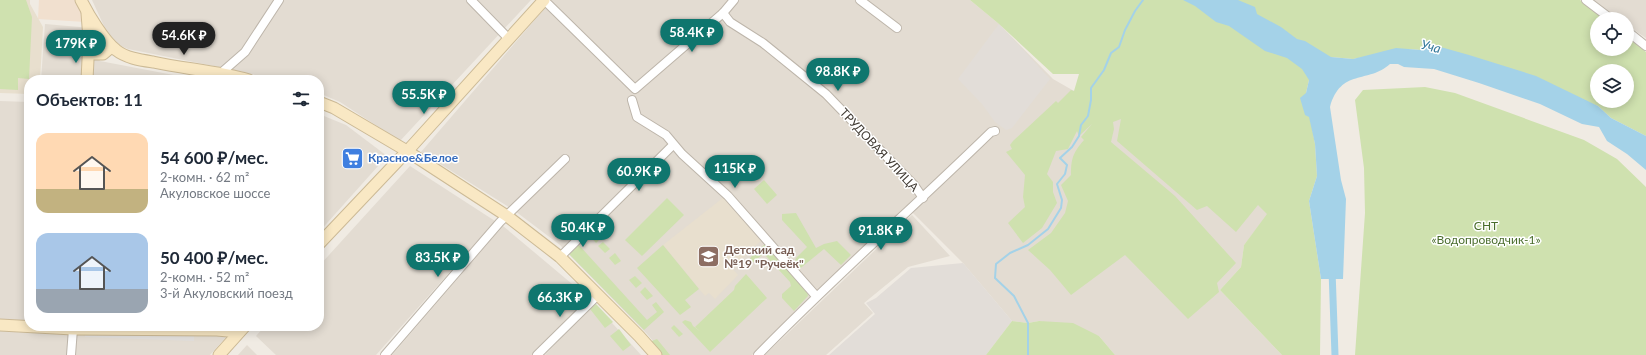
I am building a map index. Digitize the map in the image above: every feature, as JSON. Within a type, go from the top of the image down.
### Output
[{"type":"street","points":[[81,0],[87,12],[107,41],[117,51],[136,59],[220,75]]},
{"type":"street","points":[[226,75],[245,52],[280,0]]},
{"type":"street","points":[[471,0],[509,39]]},
{"type":"street","points":[[324,239],[407,152],[544,0],[635,89],[723,13],[734,0]]},
{"type":"street","points":[[860,0],[897,28]]},
{"type":"street","points":[[1586,0],[1602,12]]},
{"type":"street","points":[[87,12],[89,44],[87,75]]},
{"type":"street","name":"ТРУДОВАЯ УЛИЦА","points":[[723,13],[730,22],[763,43],[826,94],[914,185],[923,198]]},
{"type":"street","points":[[96,35],[107,41],[109,50],[103,54],[94,54],[89,44],[96,35]]},
{"type":"street","points":[[1634,37],[1646,46]]},
{"type":"street","points":[[632,100],[637,117],[666,135],[673,145],[728,196],[816,296]]},
{"type":"street","points":[[324,104],[334,108],[407,152],[507,216],[560,257],[656,355]]},
{"type":"street","points":[[758,355],[816,296],[923,198],[991,132],[995,131]]},
{"type":"street","points":[[560,257],[673,145]]},
{"type":"street","points":[[385,355],[500,222],[566,159]]},
{"type":"street","points":[[537,355],[598,295]]},
{"type":"street","points":[[0,325],[24,326]]},
{"type":"street","points":[[71,355],[73,331]]},
{"type":"street","points":[[219,355],[240,331]]},
{"type":"shaded area","points":[[0,0],[30,0],[30,4],[43,27],[40,75],[24,75],[24,94],[0,93]]},
{"type":"shaded area","points":[[39,0],[75,0],[85,22],[38,19]]},
{"type":"shaded area","points":[[92,0],[531,0],[400,141],[340,102],[324,95],[324,75],[255,75],[128,49],[110,39]]},
{"type":"shaded area","points":[[552,0],[970,0],[999,24],[1053,79],[1074,91],[1095,120],[1168,117],[1268,214],[1244,245],[1241,267],[1220,290],[1282,355],[1115,355],[1099,336],[1039,321],[1028,323],[1012,321],[963,263],[906,206],[752,355],[665,355],[648,335],[560,245],[515,211],[421,152]]},
{"type":"shaded area","points":[[1591,0],[1646,0],[1646,38],[1634,30],[1634,12],[1608,12]]},
{"type":"shaded area","points":[[45,24],[91,28],[100,61],[174,75],[41,75]]},
{"type":"shaded area","points":[[999,24],[1050,79],[1012,128],[1006,130],[995,122],[982,104],[958,79]]},
{"type":"shaded area","points":[[0,101],[24,102],[24,331],[232,331],[210,355],[0,355]]},
{"type":"shaded area","points":[[324,116],[346,125],[387,156],[324,226]]},
{"type":"shaded area","points":[[410,166],[495,221],[376,355],[276,355],[256,336],[260,331],[324,331],[324,261]]},
{"type":"shaded area","name":"Детский сад №19 \"Ручеёк\"","points":[[724,197],[763,239],[732,268],[738,275],[715,299],[709,293],[705,296],[663,245]]},
{"type":"shaded area","points":[[912,215],[950,256],[908,267],[864,303],[873,313],[826,355],[765,355]]},
{"type":"shaded area","points":[[503,226],[590,299],[533,355],[392,355]]},
{"type":"shaded area","points":[[963,263],[1012,321],[986,355],[829,355],[875,314],[866,303],[876,298],[911,268]]},
{"type":"shaded area","points":[[594,303],[641,355],[545,355]]},
{"type":"shaded area","points":[[85,331],[194,335],[194,341],[85,337]]},
{"type":"shaded area","points":[[247,345],[257,355],[238,355]]},
{"type":"green space","points":[[0,0],[26,0],[32,17],[29,75],[24,75],[24,79],[18,78],[18,90],[0,89]]},
{"type":"green space","points":[[970,0],[1580,0],[1595,12],[1590,12],[1590,56],[1634,56],[1634,43],[1646,52],[1646,136],[1611,118],[1600,108],[1634,108],[1634,64],[1590,64],[1590,103],[1421,50],[1408,49],[1353,59],[1331,57],[1309,80],[1306,93],[1315,144],[1317,176],[1309,201],[1321,279],[1320,355],[1282,355],[1220,290],[1241,267],[1244,245],[1267,214],[1258,205],[1236,232],[1207,206],[1197,210],[1117,141],[1121,119],[1113,122],[1114,129],[1111,142],[1175,196],[1236,263],[1217,283],[1219,292],[1188,319],[1125,255],[1071,295],[1050,270],[1028,250],[1051,233],[1065,213],[1068,201],[1061,185],[1071,175],[1073,156],[1084,140],[1081,137],[1092,124],[1079,136],[1077,131],[1068,149],[1056,151],[1047,174],[1053,182],[1053,192],[1057,203],[1042,228],[1023,243],[1008,223],[1025,207],[1023,197],[1025,175],[1006,152],[1012,149],[1010,145],[1013,141],[1056,101],[1058,103],[1071,90],[1074,91],[1079,74],[1053,74],[999,24]]},
{"type":"green space","name":"СНТ «Водопроводчик-1»","points":[[1425,87],[1455,93],[1584,140],[1617,159],[1646,187],[1646,355],[1355,355],[1365,213],[1364,168],[1355,100],[1363,90]]},
{"type":"green space","points":[[764,180],[777,195],[767,204],[754,189]]},
{"type":"green space","points":[[667,198],[684,215],[642,256],[625,240]]},
{"type":"green space","points":[[796,213],[816,248],[824,244],[837,241],[851,255],[841,265],[824,249],[797,271],[794,264],[796,258],[807,247],[782,220],[782,214]]},
{"type":"green space","points":[[592,229],[601,238],[596,243],[589,235],[586,237],[584,236]]},
{"type":"green space","points":[[603,242],[610,249],[605,253],[598,246]]},
{"type":"green space","points":[[766,243],[807,289],[808,296],[794,311],[782,298],[782,294],[791,286],[790,282],[765,255],[762,255],[746,266],[751,257]]},
{"type":"green space","points":[[578,244],[647,320],[657,312],[652,305],[656,302],[664,312],[644,330],[569,254]]},
{"type":"green space","points":[[663,245],[699,289],[685,300],[691,307],[680,315],[637,268]]},
{"type":"green space","points":[[615,253],[621,261],[615,265],[609,258]]},
{"type":"green space","points":[[746,274],[767,298],[710,352],[682,322],[685,320],[691,322],[693,326],[701,332],[695,327],[734,290],[735,286]]},
{"type":"green space","points":[[635,276],[642,283],[636,288],[629,280]]},
{"type":"green space","points":[[645,287],[653,296],[647,300],[640,292]]},
{"type":"green space","points":[[596,304],[613,322],[605,328],[590,309]]},
{"type":"green space","points":[[1012,321],[1028,323],[1039,321],[1073,323],[1099,336],[1115,355],[986,355]]},
{"type":"green space","points":[[674,325],[683,334],[679,337],[671,328]]},
{"type":"green space","points":[[619,329],[631,345],[623,351],[610,336]]},
{"type":"green space","points":[[657,339],[670,355],[660,355],[649,342]]},
{"type":"water","name":"Уча","points":[[1183,0],[1238,0],[1255,7],[1257,14],[1281,27],[1297,39],[1305,41],[1331,57],[1353,59],[1396,48],[1421,50],[1426,46],[1437,46],[1536,76],[1590,102],[1590,108],[1600,108],[1611,118],[1646,136],[1646,170],[1627,154],[1607,141],[1599,127],[1582,124],[1540,104],[1434,69],[1404,67],[1398,64],[1390,64],[1382,70],[1356,78],[1341,87],[1335,95],[1330,107],[1341,180],[1346,199],[1343,279],[1321,279],[1309,201],[1317,176],[1315,144],[1309,117],[1305,115],[1300,98],[1306,93],[1309,80],[1302,69],[1287,58],[1265,51],[1229,26],[1216,22],[1195,6]]},
{"type":"waterway","points":[[1028,355],[1028,323],[1014,296],[995,278],[996,264],[1010,253],[1028,245],[1048,229],[1061,208],[1062,200],[1057,184],[1065,174],[1067,165],[1060,158],[1072,147],[1079,136],[1081,125],[1088,116],[1091,100],[1091,88],[1104,70],[1111,53],[1119,47],[1125,30],[1135,11],[1143,0]]},
{"type":"waterway","points":[[1332,270],[1335,355]]},
{"type":"place","name":"Красное&Белое","points":[[353,158]]},
{"type":"place","name":"Детский сад №19 \"Ручеёк\"","points":[[708,257]]}]
